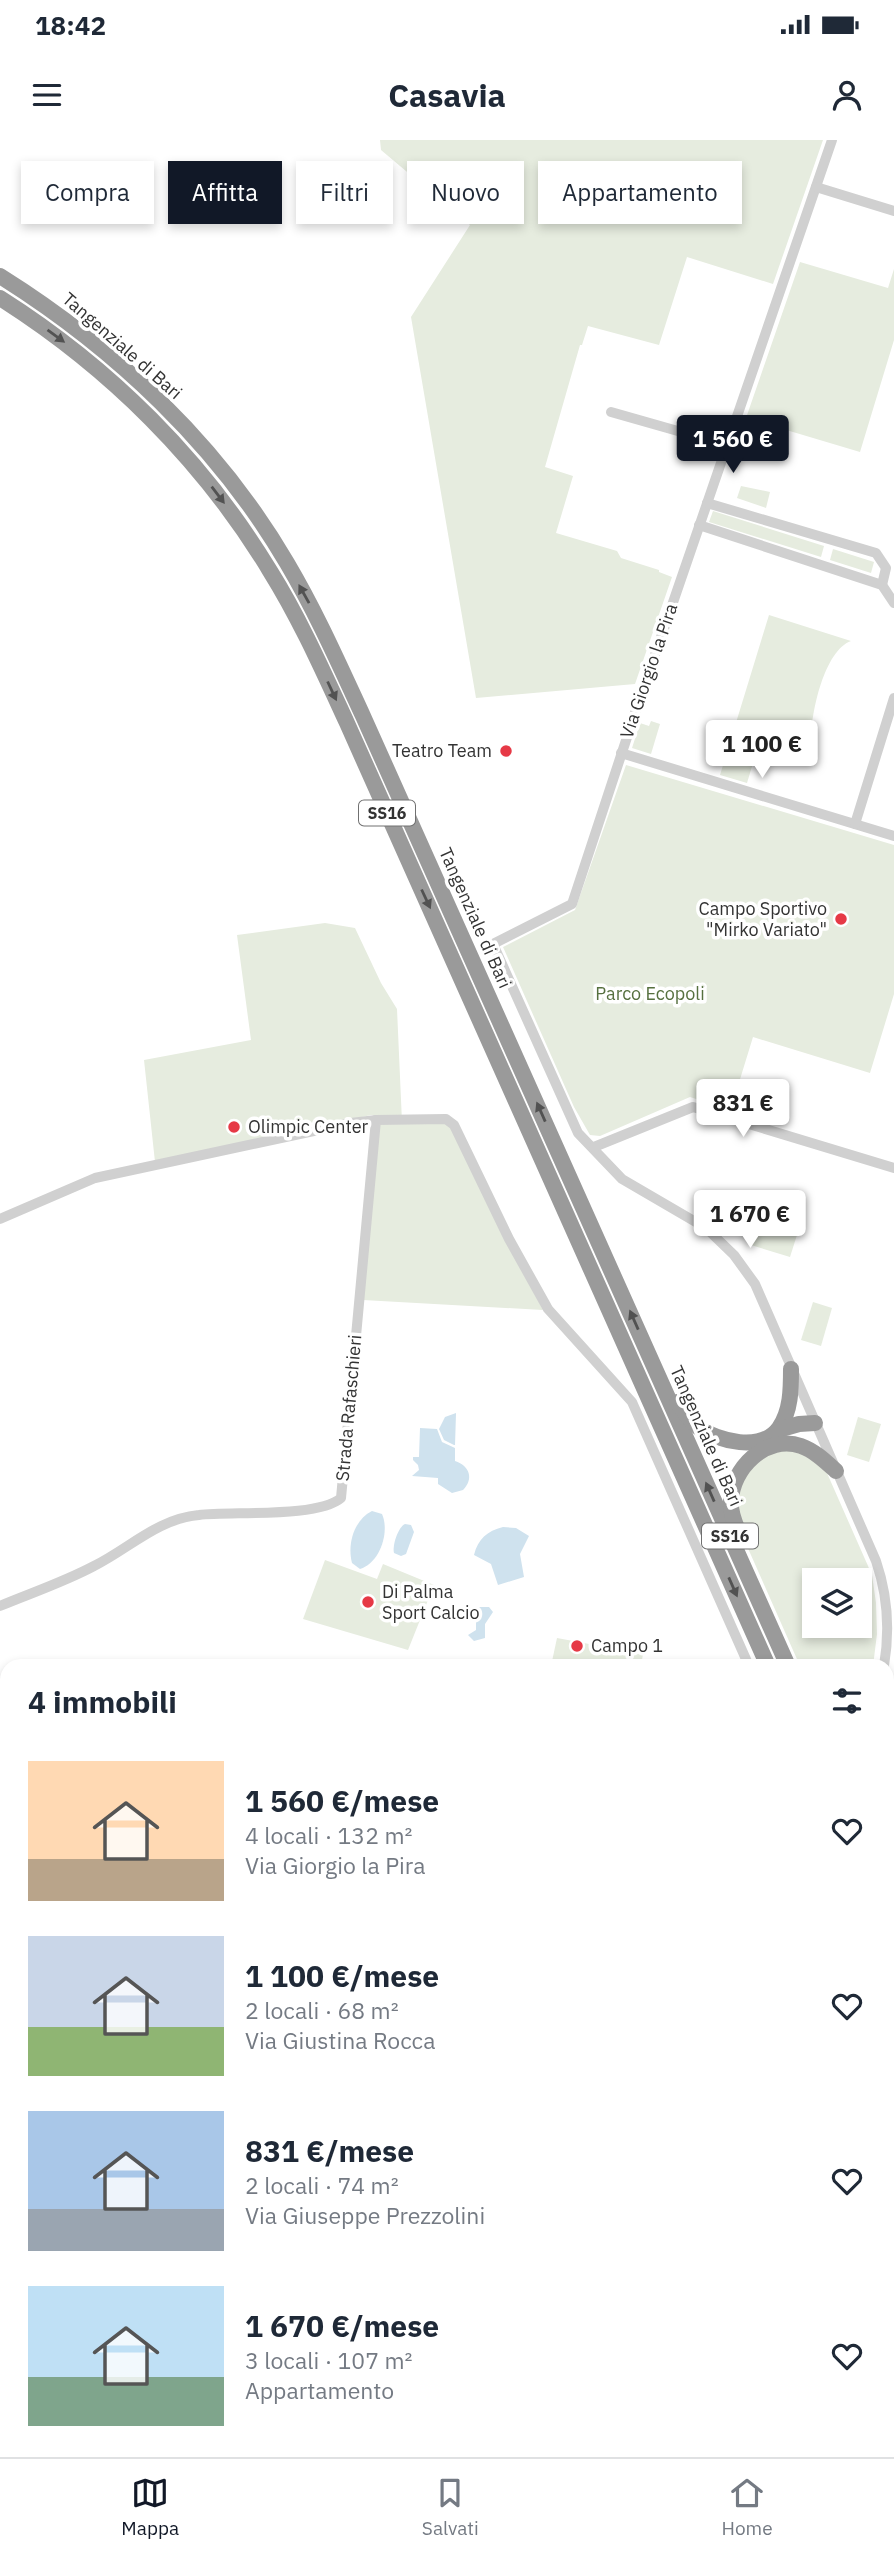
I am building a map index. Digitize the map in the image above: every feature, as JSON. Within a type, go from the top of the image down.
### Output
[{"type":"highway","name":"Tangenziale di Bari","points":[[0,276],[62,316],[120,364],[163,405],[233,484],[286,562],[331,646],[363,716],[785,1659]]},
{"type":"highway","name":"Tangenziale di Bari","points":[[0,298],[67,344],[160,428],[218,495],[276,580],[347,723],[765,1659]]},
{"type":"highway","points":[[778,1430],[790,1401],[791,1369]]},
{"type":"highway","points":[[661,1382],[696,1426],[712,1437],[733,1442],[751,1442],[778,1430],[815,1423]]},
{"type":"highway","points":[[767,1619],[730,1503],[737,1476],[747,1462],[760,1451],[806,1436],[815,1423]]},
{"type":"highway","points":[[789,1443],[802,1446],[836,1471]]},
{"type":"highway","points":[[750,1626],[758,1659]]},
{"type":"street","name":"Via Giorgio la Pira","points":[[594,1147],[578,1133],[494,944],[572,904],[621,753],[832,140]]},
{"type":"street","points":[[816,187],[894,211]]},
{"type":"street","points":[[611,412],[727,445]]},
{"type":"street","points":[[707,503],[876,553],[886,568],[882,585]]},
{"type":"street","points":[[699,525],[882,585],[894,603]]},
{"type":"street","points":[[855,824],[894,698]]},
{"type":"street","points":[[621,753],[894,836]]},
{"type":"street","points":[[884,1659],[888,1609],[876,1561],[755,1284],[734,1255],[706,1228],[622,1179],[594,1147],[694,1107],[894,1168]]},
{"type":"street","points":[[0,1219],[105,1175],[351,1123],[446,1119],[454,1125],[509,1239],[548,1309],[623,1391],[639,1416],[746,1659]]},
{"type":"street","name":"Strada Rafaschieri","points":[[0,1606],[93,1567],[159,1525],[176,1519],[198,1514],[248,1515],[316,1507],[332,1504],[341,1498],[376,1121]]},
{"type":"green space","points":[[380,140],[823,140],[773,284],[687,257],[659,345],[588,326],[580,345],[545,467],[573,476],[556,533],[617,551],[621,558],[672,577],[635,684],[476,698],[411,317],[469,224],[524,224],[524,161],[407,161],[407,172],[381,150]]},
{"type":"green space","points":[[800,262],[888,288],[894,269],[894,340],[860,452],[746,418]]},
{"type":"green space","points":[[741,486],[770,492],[766,508],[737,498]]},
{"type":"green space","points":[[713,511],[824,546],[821,557],[709,522]]},
{"type":"green space","points":[[833,549],[874,562],[871,573],[830,560]]},
{"type":"green space","points":[[769,615],[851,641],[841,647],[833,658],[820,688],[812,721],[811,748],[762,733],[747,783],[720,775]]},
{"type":"green space","points":[[651,721],[660,724],[651,754],[632,748],[640,723],[649,726]]},
{"type":"green space","name":"Parco Ecopoli","points":[[626,765],[894,845],[894,994],[870,1073],[753,1037],[733,1102],[724,1108],[690,1097],[600,1136],[590,1135],[574,1107],[503,947],[575,910]]},
{"type":"green space","name":"Olimpic Center","points":[[325,923],[355,928],[381,983],[397,1009],[402,1122],[446,1119],[543,1310],[363,1300],[379,1116],[371,1115],[155,1162],[144,1060],[251,1040],[237,935]]},
{"type":"green space","points":[[757,1223],[797,1235],[790,1257],[751,1245]]},
{"type":"green space","points":[[813,1302],[832,1308],[821,1346],[801,1340]]},
{"type":"green space","points":[[858,1417],[881,1424],[869,1462],[847,1455]]},
{"type":"green space","points":[[778,1449],[805,1454],[827,1473],[869,1568],[802,1568],[802,1638],[872,1638],[872,1575],[877,1634],[874,1659],[797,1659],[739,1528],[735,1507],[747,1469]]},
{"type":"green space","name":"Di Palma Sport Calcio","points":[[325,1560],[377,1579],[383,1564],[434,1585],[408,1650],[303,1619]]},
{"type":"green space","name":"Campo 1","points":[[557,1638],[643,1654],[642,1659],[552,1659]]},
{"type":"water","points":[[456,1413],[454,1445],[444,1440],[439,1429],[445,1417]]},
{"type":"water","points":[[420,1428],[437,1429],[442,1442],[455,1448],[455,1461],[469,1473],[463,1490],[452,1493],[438,1484],[438,1478],[412,1476],[419,1470],[413,1457],[419,1457]]},
{"type":"water","points":[[372,1511],[382,1514],[384,1538],[378,1554],[367,1566],[360,1569],[352,1563],[351,1541],[356,1526]]},
{"type":"water","points":[[405,1524],[411,1525],[414,1532],[406,1554],[401,1556],[394,1553],[394,1546],[398,1533]]},
{"type":"water","points":[[503,1527],[516,1528],[529,1536],[520,1554],[524,1577],[498,1585],[491,1564],[474,1555],[484,1536]]},
{"type":"water","points":[[477,1607],[489,1607],[493,1612],[485,1624],[485,1638],[474,1641],[468,1635],[476,1630],[476,1622],[470,1620],[469,1615]]},
{"type":"place","name":"Teatro Team","points":[[506,751]]},
{"type":"place","name":"Campo Sportivo \"Mirko Variato\"","points":[[841,919]]},
{"type":"place","name":"Olimpic Center","points":[[234,1127]]},
{"type":"place","name":"Di Palma Sport Calcio","points":[[368,1602]]},
{"type":"place","name":"Campo 1","points":[[577,1646]]}]
